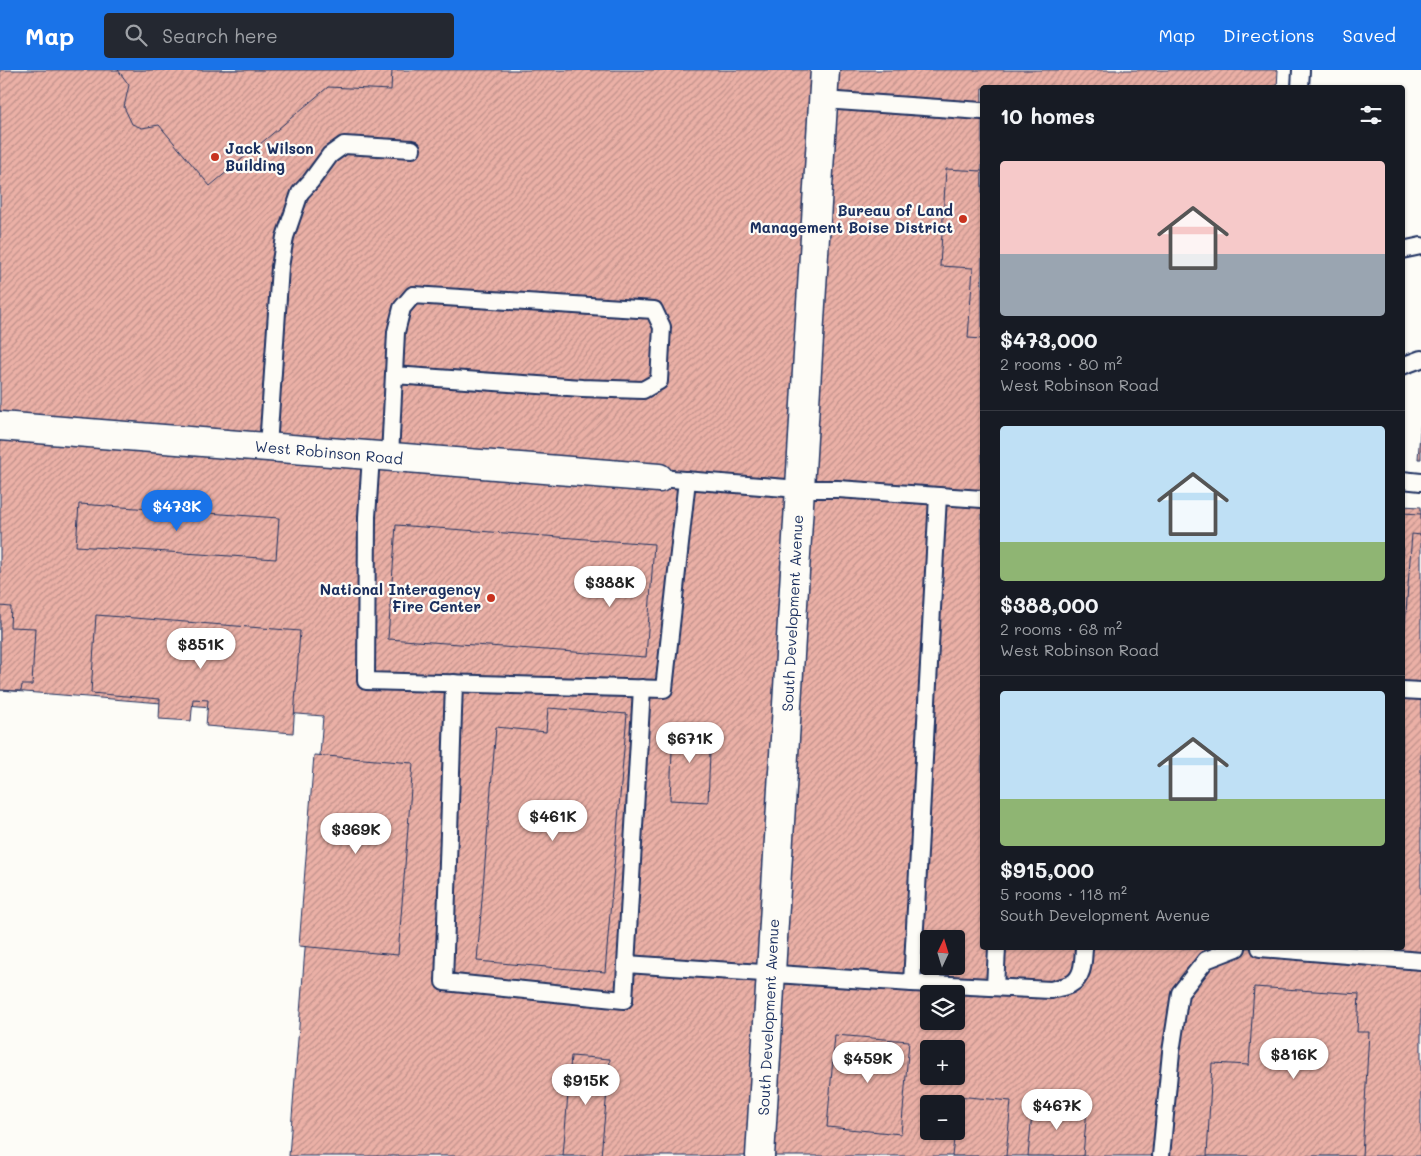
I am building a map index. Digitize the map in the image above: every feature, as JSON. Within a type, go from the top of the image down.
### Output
[{"type":"street","name":"South Development Avenue","points":[[760,1156],[825,70]]},
{"type":"street","name":"West Robinson Road","points":[[0,426],[659,478]]},
{"type":"lane","points":[[1300,85],[1301,70]]},
{"type":"lane","points":[[823,100],[980,111]]},
{"type":"lane","points":[[268,447],[280,267],[285,237],[300,193],[330,156],[344,145],[412,150]]},
{"type":"lane","points":[[1405,249],[1421,246]]},
{"type":"lane","points":[[394,375],[582,388],[643,390],[659,381],[662,327],[654,310],[413,295],[402,308],[396,332],[394,375],[367,517],[366,681],[664,688],[687,480]]},
{"type":"lane","points":[[1405,365],[1421,359]]},
{"type":"lane","points":[[659,478],[799,489],[838,489],[980,499]]},
{"type":"lane","points":[[1405,480],[1421,482]]},
{"type":"lane","points":[[912,983],[938,496]]},
{"type":"lane","points":[[454,683],[444,982],[624,1000],[642,688]]},
{"type":"lane","points":[[1405,690],[1421,691]]},
{"type":"lane","points":[[995,987],[997,950]]},
{"type":"lane","points":[[626,964],[912,983],[1051,990],[1071,984],[1079,976],[1083,964],[1084,950]]},
{"type":"lane","points":[[1161,1156],[1171,1052],[1180,993],[1206,954],[1227,950]]},
{"type":"lane","points":[[1285,950],[1421,961]]},
{"type":"building","name":"National Interagency Fire Center","points":[[0,70],[1278,70],[1277,85],[980,85],[980,950],[1405,950],[1405,506],[1421,507],[1421,1156],[289,1156],[323,716],[0,690]]},
{"type":"building","name":"Jack Wilson Building","points":[[118,70],[392,70],[391,90],[328,87],[210,186],[159,125],[142,128],[132,124],[124,107],[129,85]]},
{"type":"building","name":"Bureau of Land Management Boise District","points":[[946,169],[980,171],[980,339],[968,338],[973,268],[940,266]]},
{"type":"building","points":[[1421,418],[1421,459],[1418,459]]},
{"type":"building","points":[[79,504],[279,518],[276,559],[76,546]]},
{"type":"building","points":[[1405,513],[1421,514],[1421,535],[1412,534],[1405,625]]},
{"type":"building","points":[[396,525],[654,544],[646,657],[388,639]]},
{"type":"building","points":[[0,606],[11,607],[10,627],[35,628],[32,685],[22,685],[21,691],[0,690]]},
{"type":"building","points":[[96,615],[300,631],[293,733],[206,726],[208,700],[193,699],[191,721],[159,719],[160,699],[91,693]]},
{"type":"building","points":[[548,708],[627,714],[605,972],[477,961],[496,727],[546,732]]},
{"type":"building","points":[[673,726],[711,728],[708,802],[670,800]]},
{"type":"building","points":[[314,755],[413,763],[398,955],[299,946]]},
{"type":"building","points":[[1254,987],[1359,994],[1357,1032],[1369,1032],[1362,1156],[1207,1156],[1212,1063],[1249,1065]]},
{"type":"building","points":[[835,1035],[909,1041],[901,1134],[827,1127]]},
{"type":"building","points":[[571,1056],[610,1059],[601,1156],[563,1156]]},
{"type":"building","points":[[965,1097],[1011,1101],[1006,1156],[952,1156],[954,1140],[965,1140]]},
{"type":"building","points":[[1033,1103],[1087,1108],[1083,1156],[1028,1156]]},
{"type":"place","name":"Jack Wilson Building","points":[[215,157]]},
{"type":"place","name":"Bureau of Land Management Boise District","points":[[963,219]]},
{"type":"place","name":"National Interagency Fire Center","points":[[491,598]]}]
